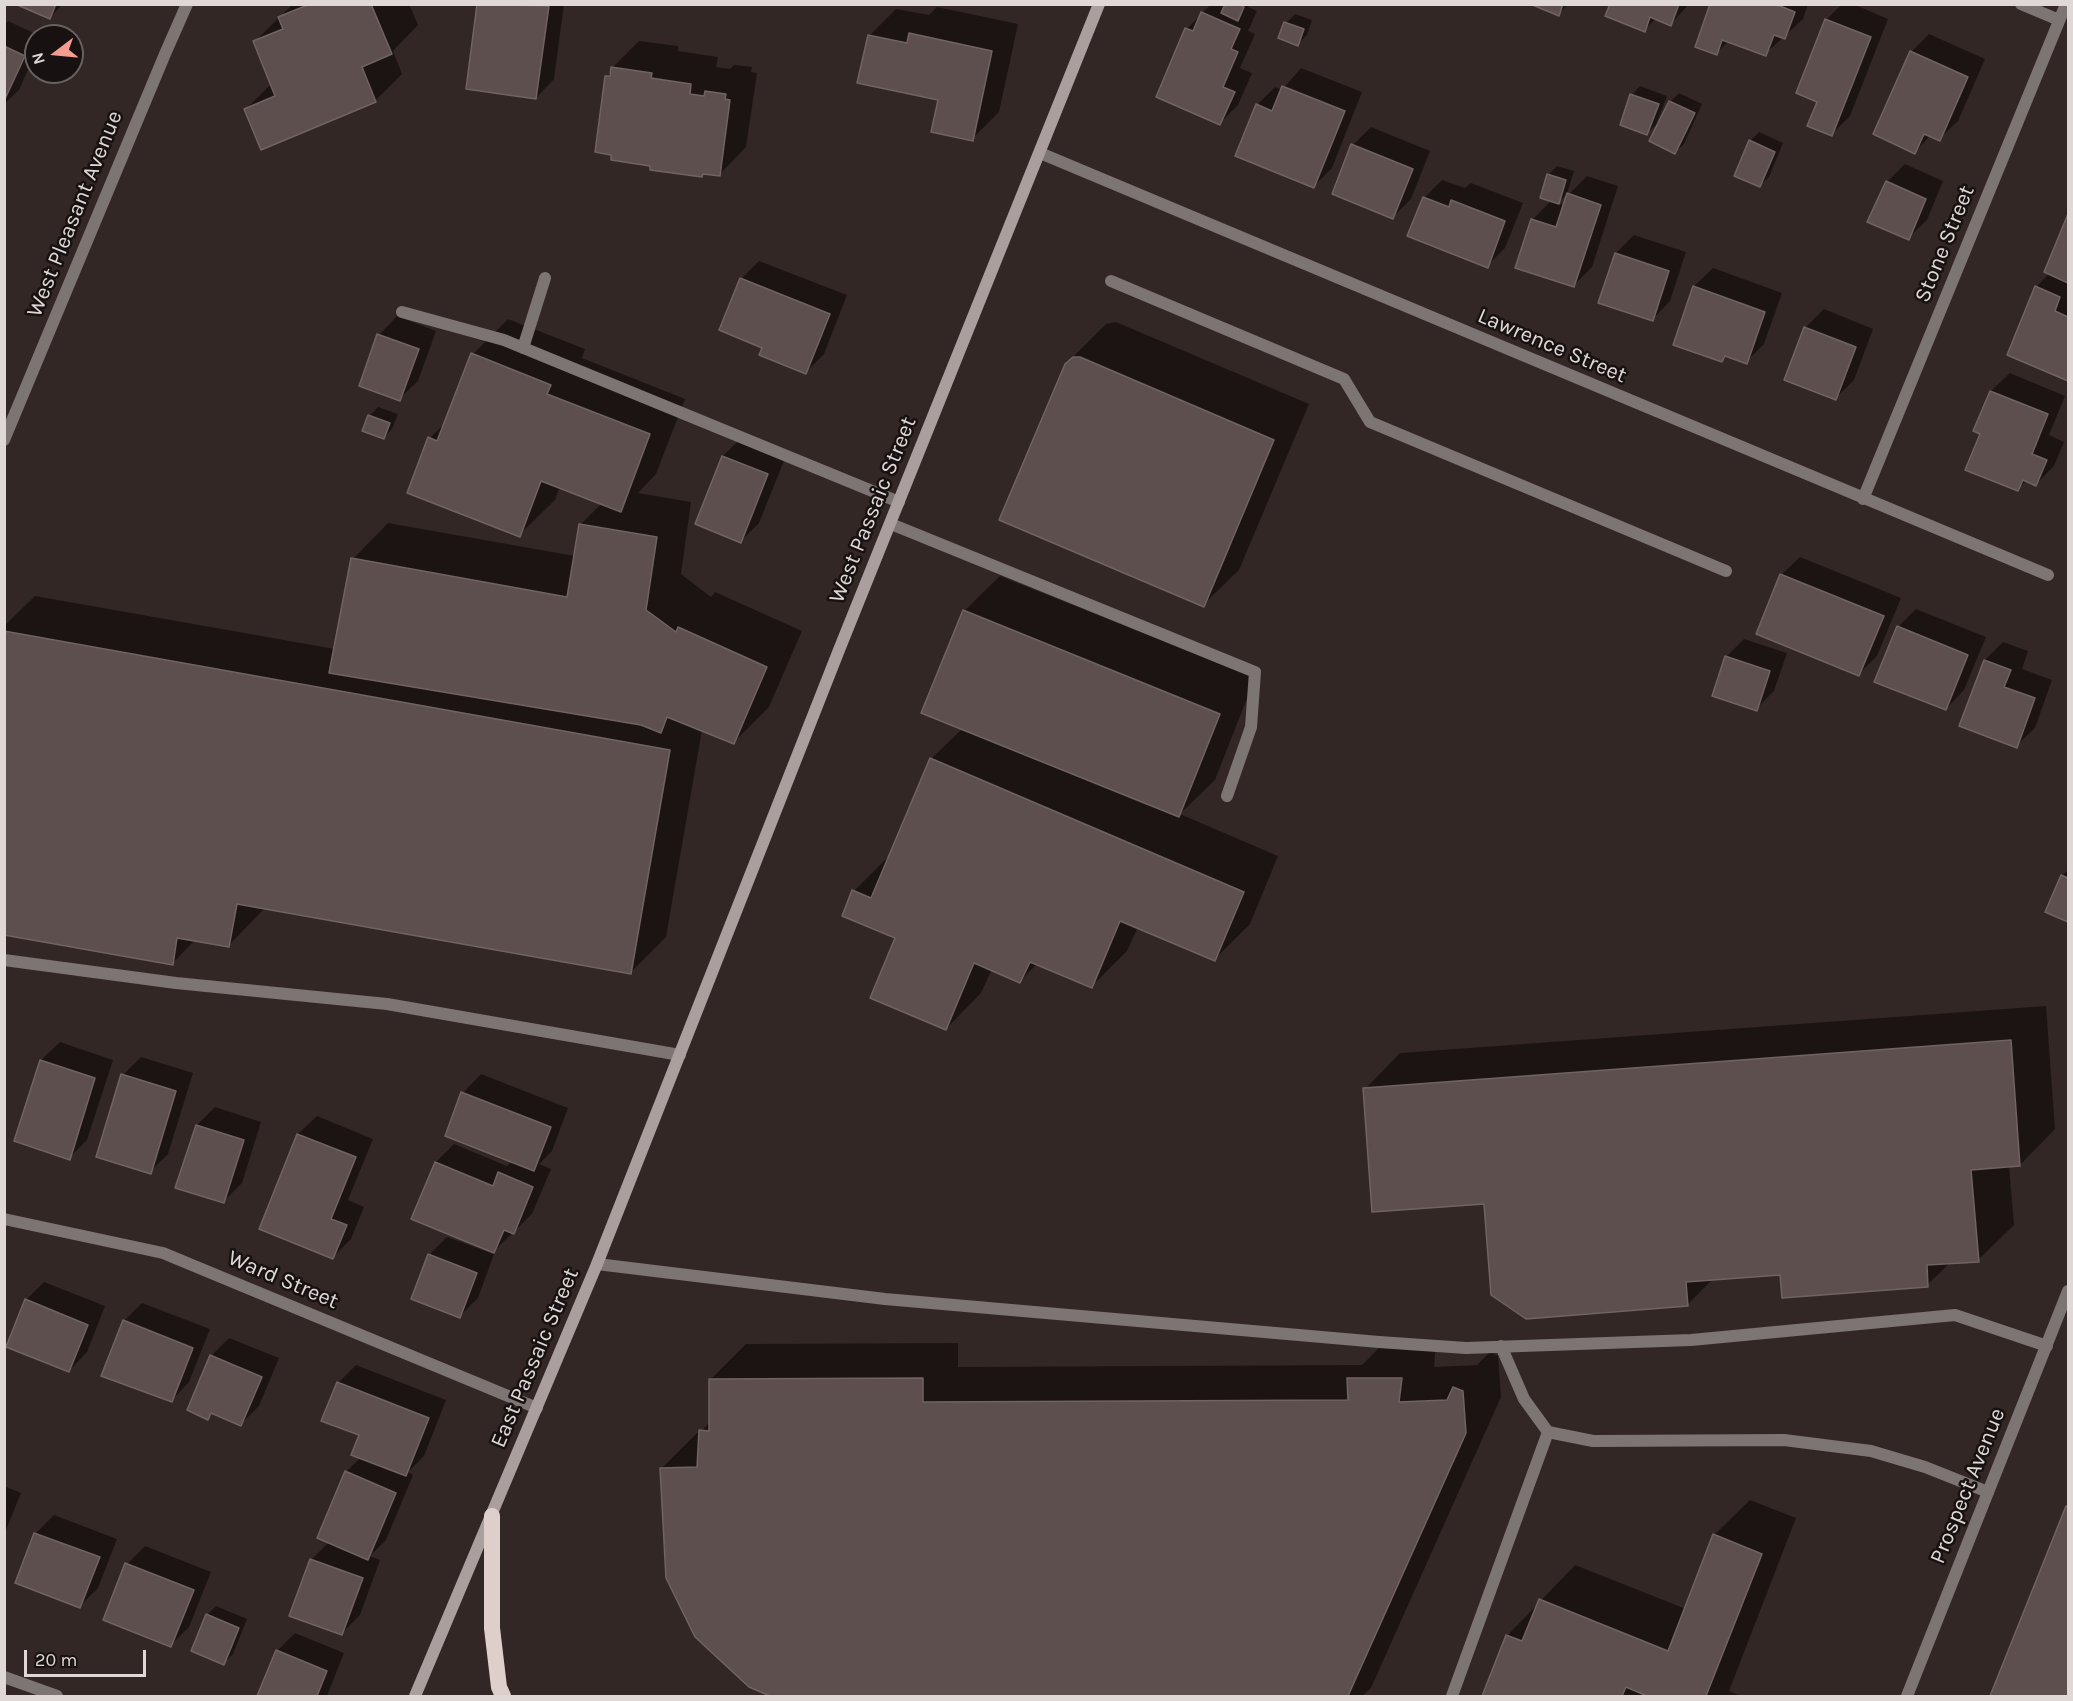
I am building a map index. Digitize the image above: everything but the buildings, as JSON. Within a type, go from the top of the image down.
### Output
[{"type":"highway","points":[[492,1516],[492,1628],[499,1687],[503,1696]]},
{"type":"main road","name":"West Passaic Street","points":[[689,1033],[1099,4]]},
{"type":"main road","name":"East Passaic Street","points":[[416,1696],[597,1264],[689,1033]]},
{"type":"street","name":"West Pleasant Avenue","points":[[4,440],[187,4]]},
{"type":"street","points":[[2021,4],[2060,20]]},
{"type":"street","name":"Stone Street","points":[[1863,499],[2066,4]]},
{"type":"street","name":"Lawrence Street","points":[[1040,153],[2048,575]]},
{"type":"street","points":[[524,348],[545,278]]},
{"type":"street","points":[[1111,281],[1344,379],[1370,422],[1726,571]]},
{"type":"street","points":[[402,312],[504,340],[899,502]]},
{"type":"street","points":[[891,524],[1255,672],[1251,727],[1227,796]]},
{"type":"street","points":[[4,960],[176,983],[387,1004],[680,1055]]},
{"type":"street","name":"Ward Street","points":[[4,1219],[163,1253],[537,1408]]},
{"type":"street","points":[[597,1264],[885,1299],[1466,1348],[1691,1340],[1955,1315],[2047,1346]]},
{"type":"street","name":"Prospect Avenue","points":[[1907,1696],[2068,1291]]},
{"type":"street","points":[[1501,1346],[1524,1399],[1548,1432],[1593,1441],[1784,1440],[1871,1451],[1925,1467],[1988,1492]]},
{"type":"street","points":[[1452,1696],[1548,1432]]},
{"type":"street","points":[[4,1677],[57,1696]]}]
